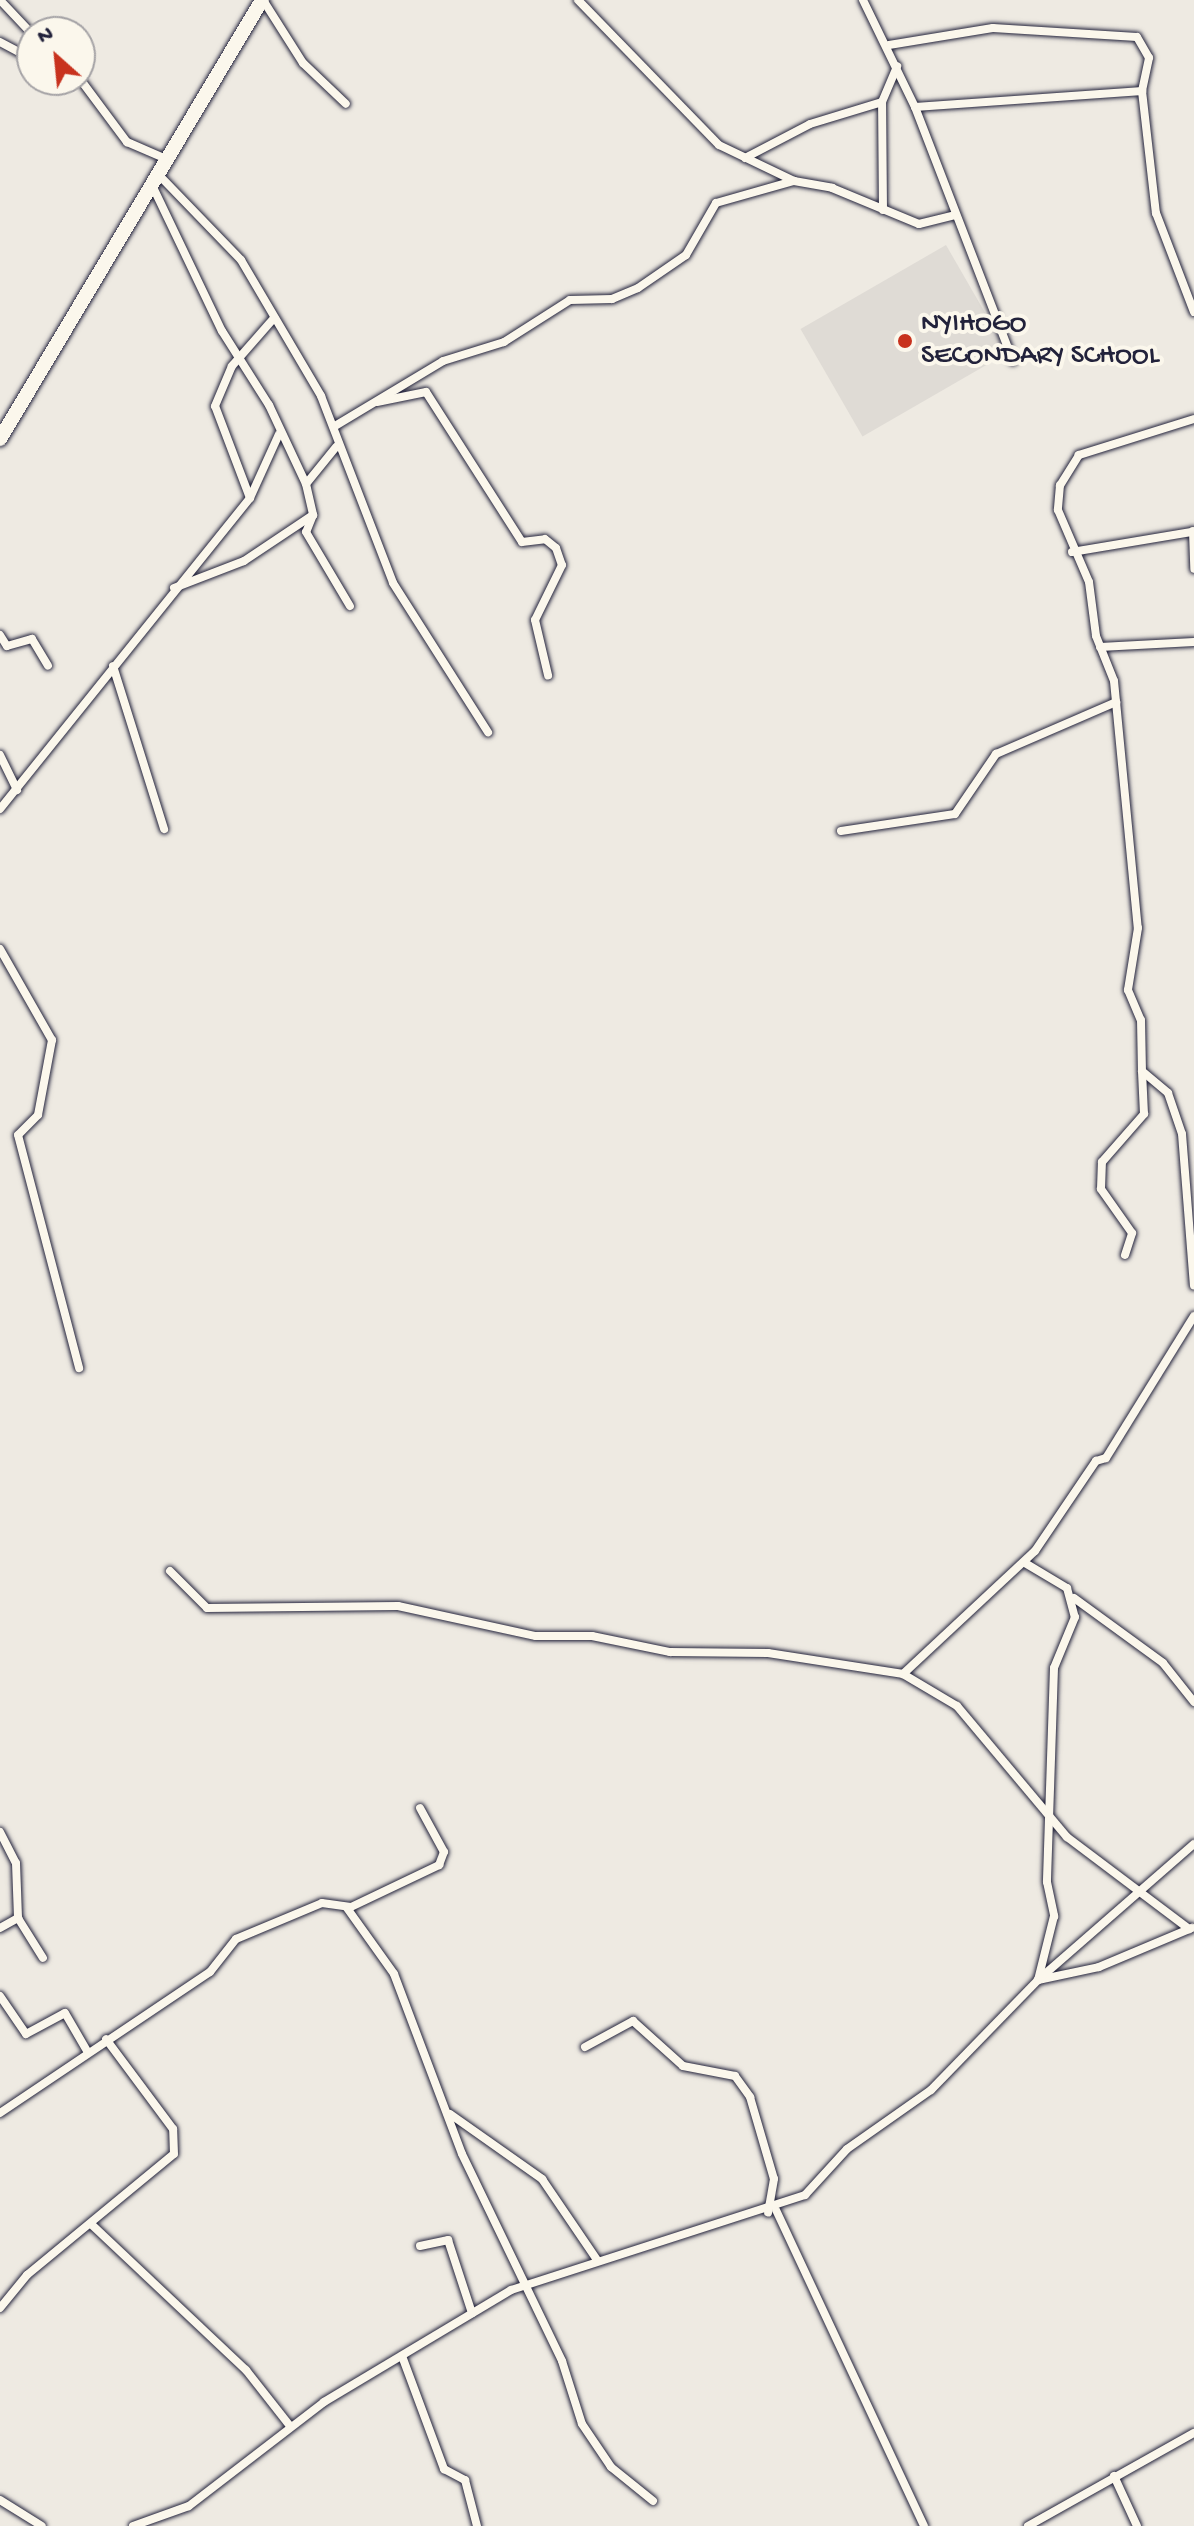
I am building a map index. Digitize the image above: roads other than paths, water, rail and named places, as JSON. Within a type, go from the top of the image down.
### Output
[{"type":"main road","points":[[0,439],[164,158],[262,0]]},
{"type":"street","points":[[0,0],[16,17]]},
{"type":"street","points":[[262,0],[303,63],[346,104]]},
{"type":"street","points":[[578,0],[660,77],[704,135],[794,181],[883,210],[932,225],[955,215]]},
{"type":"street","points":[[863,0],[889,45],[915,107],[1013,361]]},
{"type":"street","points":[[889,45],[993,28],[1137,37],[1149,58],[1142,91],[1156,213],[1194,312]]},
{"type":"street","points":[[883,210],[882,102],[897,65]]},
{"type":"street","points":[[915,107],[1142,91]]},
{"type":"street","points":[[93,96],[127,142],[164,158]]},
{"type":"street","points":[[745,158],[810,124],[882,102]]},
{"type":"street","points":[[153,177],[234,251],[335,426],[336,447],[393,583],[488,732]]},
{"type":"street","points":[[153,177],[239,359],[306,484],[313,515],[306,532],[350,606]]},
{"type":"street","points":[[335,426],[468,349],[504,342],[570,300],[604,301],[638,288],[686,255],[716,203],[794,181]]},
{"type":"street","points":[[250,498],[215,415],[239,359],[274,318]]},
{"type":"street","points":[[368,405],[426,392],[523,543],[545,539],[556,548],[562,565],[535,620],[548,675]]},
{"type":"street","points":[[1125,1255],[1132,1233],[1101,1189],[1102,1162],[1144,1114],[1141,1020],[1127,979],[1138,928],[1116,702],[1100,647],[1089,582],[1072,552],[1060,518],[1060,485],[1079,455],[1194,419]]},
{"type":"street","points":[[0,809],[174,588],[250,498],[279,434]]},
{"type":"street","points":[[306,484],[336,447]]},
{"type":"street","points":[[174,588],[244,561],[313,515]]},
{"type":"street","points":[[1072,552],[1193,531],[1194,569]]},
{"type":"street","points":[[0,635],[7,646],[32,639],[48,666]]},
{"type":"street","points":[[1100,647],[1194,642]]},
{"type":"street","points":[[113,666],[164,829]]},
{"type":"street","points":[[841,831],[955,814],[996,754],[1116,702]]},
{"type":"street","points":[[0,755],[17,790]]},
{"type":"street","points":[[0,949],[52,1040],[38,1115],[18,1135],[79,1368]]},
{"type":"street","points":[[1142,1071],[1168,1093],[1182,1134],[1194,1286]]},
{"type":"street","points":[[903,1674],[1025,1563],[1097,1460],[1108,1455],[1194,1316]]},
{"type":"street","points":[[1025,1563],[1058,1579],[1073,1598],[1163,1663],[1194,1702]]},
{"type":"street","points":[[170,1571],[212,1609],[398,1606],[536,1636],[592,1636],[670,1652],[768,1653],[903,1674],[957,1706],[1051,1814],[1067,1837],[1192,1928]]},
{"type":"street","points":[[1038,1980],[1054,1916],[1047,1882],[1054,1668],[1071,1631],[1073,1598]]},
{"type":"street","points":[[0,2113],[87,2051],[210,1972],[243,1935],[322,1903],[347,1908],[444,1861],[420,1808]]},
{"type":"street","points":[[0,1832],[16,1863],[18,1918],[43,1958]]},
{"type":"street","points":[[133,2526],[189,2506],[290,2426],[520,2286],[597,2260],[772,2211],[805,2195],[847,2149],[931,2090],[1038,1980],[1194,1844]]},
{"type":"street","points":[[347,1908],[394,1974],[520,2286],[562,2361],[590,2436],[620,2476],[653,2501]]},
{"type":"street","points":[[0,1928],[18,1918]]},
{"type":"street","points":[[1038,1980],[1099,1967],[1192,1928]]},
{"type":"street","points":[[0,1996],[25,2033],[65,2013],[87,2051]]},
{"type":"street","points":[[585,2047],[633,2021],[683,2066],[735,2076],[750,2097],[774,2179],[772,2211],[924,2526]]},
{"type":"street","points":[[0,2308],[27,2275],[91,2224],[177,2146],[173,2129],[106,2039]]},
{"type":"street","points":[[450,2113],[542,2179],[597,2260]]},
{"type":"street","points":[[91,2224],[246,2370],[290,2426]]},
{"type":"street","points":[[420,2246],[448,2240],[472,2313]]},
{"type":"street","points":[[402,2356],[444,2469],[465,2480],[477,2526]]},
{"type":"street","points":[[1028,2526],[1194,2433]]},
{"type":"street","points":[[1114,2476],[1137,2526]]},
{"type":"street","points":[[0,2500],[42,2526]]},
{"type":"place","name":"NYIHOGO SECONDARY SCHOOL","points":[[905,341]]}]
